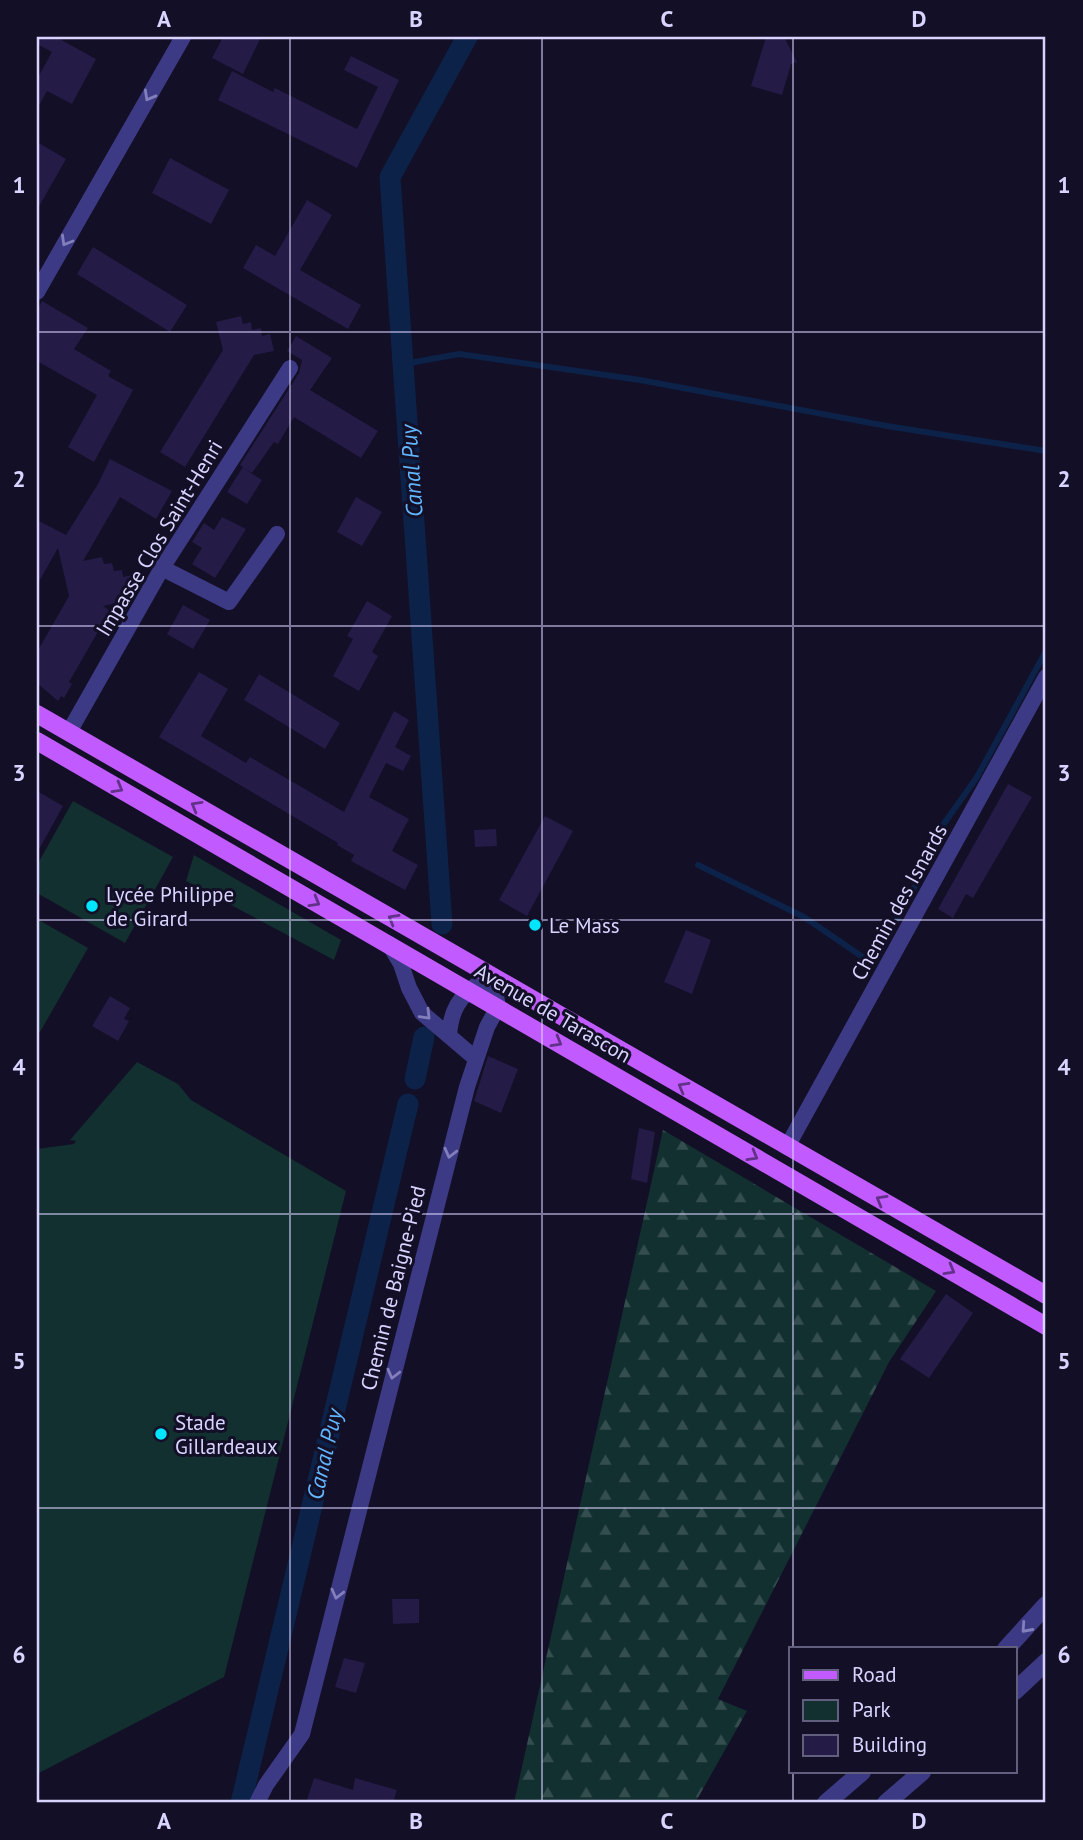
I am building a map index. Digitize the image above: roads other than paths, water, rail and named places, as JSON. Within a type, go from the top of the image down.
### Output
[{"type":"main road","name":"Avenue de Tarascon","points":[[37,714],[1046,1295]]},
{"type":"main road","name":"Avenue de Tarascon","points":[[37,741],[1046,1326]]},
{"type":"street","points":[[37,292],[183,37]]},
{"type":"street","name":"Impasse Clos Saint-Henri","points":[[69,732],[162,568],[290,368]]},
{"type":"street","points":[[162,568],[229,602],[277,534]]},
{"type":"street","name":"Chemin des Isnards","points":[[787,1147],[1046,677]]},
{"type":"street","points":[[389,944],[401,964],[414,1000],[422,1013],[475,1058]]},
{"type":"street","points":[[449,1035],[453,1010],[469,990],[481,982],[492,978],[498,1007]]},
{"type":"street","name":"Chemin de Baigne-Pied","points":[[257,1803],[266,1785],[302,1734],[467,1087],[487,1027],[498,1007]]},
{"type":"street","points":[[1008,1647],[1046,1605]]},
{"type":"street","points":[[1016,1691],[1046,1662]]},
{"type":"street","points":[[826,1803],[861,1773]]},
{"type":"street","points":[[886,1803],[921,1773]]},
{"type":"waterway","name":"Canal Puy","points":[[442,924],[390,177],[467,37]]},
{"type":"waterway","points":[[404,364],[459,354],[640,380],[887,426],[1046,451]]},
{"type":"waterway","points":[[698,865],[804,917],[873,964],[920,877],[943,825],[977,777],[1046,651]]},
{"type":"waterway","name":"Canal Puy","points":[[415,1079],[424,1037]]},
{"type":"waterway","name":"Canal Puy","points":[[241,1803],[408,1104]]},
{"type":"place","name":"Lycée Philippe de Girard","points":[[92,906]]},
{"type":"place","name":"Le Mass","points":[[535,925]]},
{"type":"place","name":"Stade Gillardeaux","points":[[161,1434]]}]
